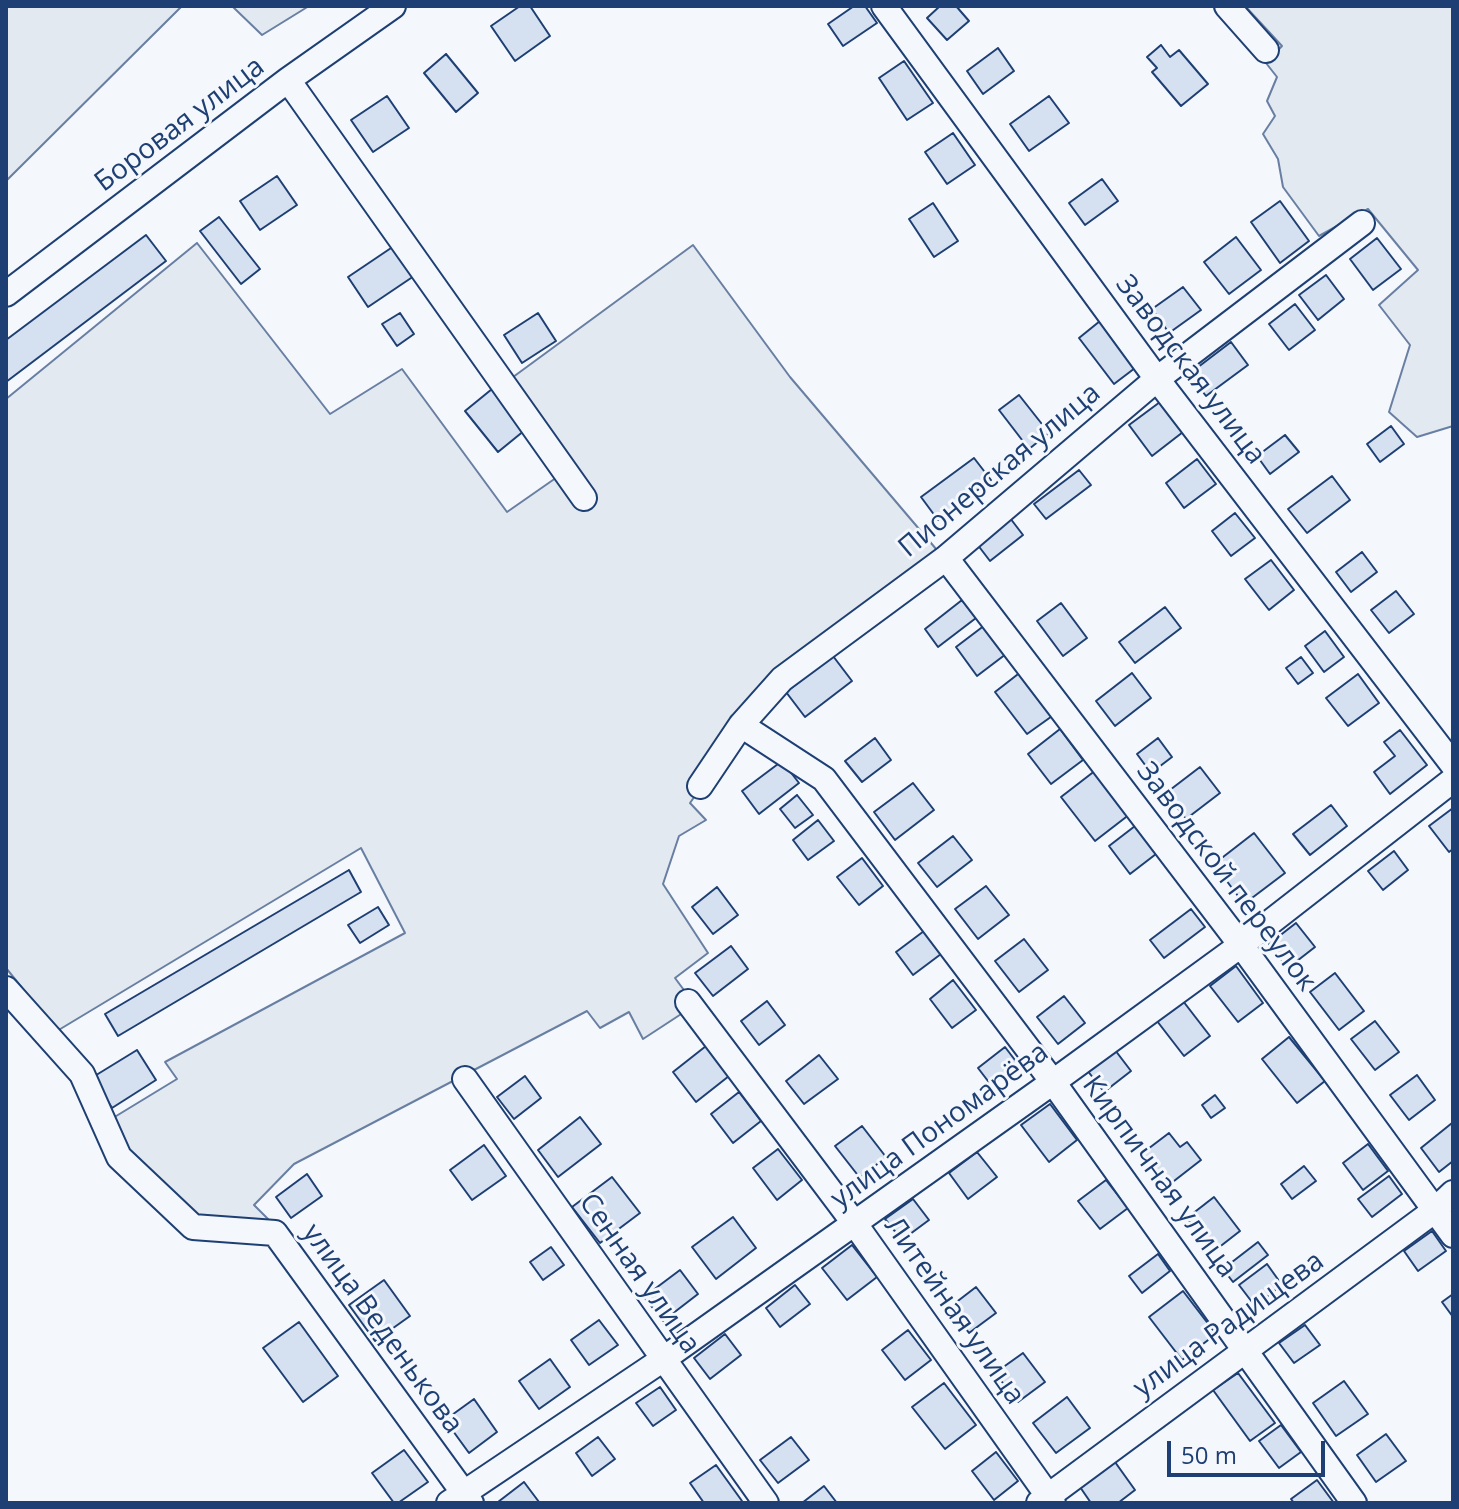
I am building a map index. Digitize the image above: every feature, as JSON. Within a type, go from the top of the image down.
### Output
[{"type":"street","name":"Боровая улица","points":[[6,294],[288,80],[393,6]]},
{"type":"street","name":"Заводская улица","points":[[884,6],[1157,379],[1453,765]]},
{"type":"street","points":[[1227,6],[1266,50]]},
{"type":"street","points":[[288,80],[584,498]]},
{"type":"street","name":"Пионерская улица","points":[[700,786],[741,725],[782,679],[946,558],[1157,379],[1362,223]]},
{"type":"street","name":"Заводской переулок","points":[[946,558],[1241,945],[1453,1235]]},
{"type":"street","name":"Кирпичная улица","points":[[741,725],[824,779],[1053,1082],[1354,1503]]},
{"type":"street","name":"улица Пономарёва","points":[[461,1499],[1053,1082],[1241,945],[1453,780]]},
{"type":"street","name":"улица Веденькова","points":[[6,989],[82,1074],[119,1157],[193,1227],[275,1233],[461,1499]]},
{"type":"street","name":"Литейная улица","points":[[688,1002],[855,1224],[1047,1501]]},
{"type":"street","name":"Сенная улица","points":[[465,1079],[766,1503]]},
{"type":"street","name":"улица Радищева","points":[[1047,1501],[1245,1349],[1434,1211],[1453,1193]]},
{"type":"shaded area","points":[[6,6],[182,6],[6,181]]},
{"type":"shaded area","points":[[232,6],[309,6],[262,35]]},
{"type":"shaded area","points":[[1245,6],[1453,6],[1453,426],[1417,437],[1389,412],[1410,345],[1379,305],[1418,270],[1368,209],[1319,236],[1283,187],[1278,159],[1263,134],[1275,116],[1267,101],[1277,77],[1266,63],[1282,46]]},
{"type":"shaded area","points":[[197,243],[330,414],[402,369],[507,512],[563,473],[509,380],[693,245],[790,377],[942,556],[781,674],[690,803],[706,820],[679,836],[663,884],[708,953],[675,978],[695,1005],[643,1039],[629,1012],[600,1028],[587,1011],[294,1164],[254,1205],[279,1230],[194,1220],[126,1156],[108,1121],[177,1079],[165,1062],[405,933],[361,848],[57,1031],[6,968],[6,399]]},
{"type":"building","points":[[520,6],[530,6],[550,36],[515,61],[491,26]]},
{"type":"building","points":[[854,6],[865,6],[877,23],[843,46],[828,24]]},
{"type":"building","points":[[940,6],[956,6],[969,21],[947,40],[927,18]]},
{"type":"building","points":[[1161,45],[1170,57],[1179,50],[1208,84],[1181,106],[1152,72],[1157,68],[1147,57]]},
{"type":"building","points":[[998,48],[1014,71],[983,94],[967,71]]},
{"type":"building","points":[[446,54],[478,93],[456,112],[424,73]]},
{"type":"building","points":[[904,61],[933,103],[907,120],[879,78]]},
{"type":"building","points":[[387,96],[409,128],[373,152],[351,120]]},
{"type":"building","points":[[1049,96],[1069,123],[1029,151],[1010,124]]},
{"type":"building","points":[[953,133],[975,165],[947,184],[925,152]]},
{"type":"building","points":[[277,176],[297,205],[260,230],[240,201]]},
{"type":"building","points":[[1102,179],[1118,201],[1085,225],[1069,203]]},
{"type":"building","points":[[1280,201],[1309,241],[1280,263],[1251,222]]},
{"type":"building","points":[[933,203],[958,241],[934,257],[909,219]]},
{"type":"building","points":[[219,217],[260,269],[241,284],[200,231]]},
{"type":"building","points":[[146,235],[166,261],[6,382],[6,340]]},
{"type":"building","points":[[1236,237],[1261,270],[1229,294],[1204,262]]},
{"type":"building","points":[[1377,238],[1401,269],[1373,290],[1350,259]]},
{"type":"building","points":[[397,244],[417,274],[368,307],[348,277]]},
{"type":"building","points":[[1326,275],[1344,299],[1318,320],[1299,295]]},
{"type":"building","points":[[1183,287],[1201,310],[1169,333],[1152,309]]},
{"type":"building","points":[[1295,304],[1315,330],[1289,350],[1269,324]]},
{"type":"building","points":[[400,313],[414,334],[397,346],[382,324]]},
{"type":"building","points":[[538,313],[556,341],[522,363],[504,335]]},
{"type":"building","points":[[1100,321],[1135,368],[1114,384],[1079,338]]},
{"type":"building","points":[[1231,342],[1248,365],[1206,396],[1189,374]]},
{"type":"building","points":[[492,389],[525,430],[498,452],[465,411]]},
{"type":"building","points":[[1019,395],[1049,433],[1029,449],[999,410]]},
{"type":"building","points":[[1160,402],[1183,432],[1152,456],[1129,425]]},
{"type":"building","points":[[1391,426],[1404,444],[1380,462],[1367,444]]},
{"type":"building","points":[[1285,435],[1299,452],[1270,474],[1257,456]]},
{"type":"building","points":[[974,458],[991,480],[938,520],[921,497]]},
{"type":"building","points":[[1197,459],[1216,484],[1184,508],[1166,483]]},
{"type":"building","points":[[1079,470],[1091,485],[1046,519],[1034,504]]},
{"type":"building","points":[[1332,476],[1350,500],[1307,533],[1288,509]]},
{"type":"building","points":[[1235,513],[1255,538],[1231,556],[1212,531]]},
{"type":"building","points":[[1010,518],[1023,535],[990,561],[977,544]]},
{"type":"building","points":[[1362,552],[1377,572],[1351,592],[1336,572]]},
{"type":"building","points":[[1271,560],[1294,590],[1269,610],[1245,579]]},
{"type":"building","points":[[1396,591],[1414,614],[1389,633],[1371,610]]},
{"type":"building","points":[[962,600],[976,618],[938,647],[925,629]]},
{"type":"building","points":[[1061,603],[1087,638],[1063,656],[1037,621]]},
{"type":"building","points":[[1165,607],[1181,628],[1135,663],[1119,642]]},
{"type":"building","points":[[985,625],[1006,654],[977,676],[956,647]]},
{"type":"building","points":[[1325,631],[1344,657],[1324,672],[1305,646]]},
{"type":"building","points":[[833,656],[852,681],[805,717],[786,692]]},
{"type":"building","points":[[1301,657],[1313,673],[1298,684],[1286,668]]},
{"type":"building","points":[[1022,671],[1055,714],[1027,734],[995,692]]},
{"type":"building","points":[[1132,673],[1151,698],[1115,726],[1096,701]]},
{"type":"building","points":[[1358,674],[1379,703],[1348,726],[1326,698]]},
{"type":"building","points":[[1060,729],[1083,760],[1051,784],[1028,754]]},
{"type":"building","points":[[1400,730],[1427,765],[1390,794],[1374,772],[1395,756],[1384,742]]},
{"type":"building","points":[[875,738],[891,760],[862,782],[845,761]]},
{"type":"building","points":[[1158,738],[1172,757],[1151,773],[1137,754]]},
{"type":"building","points":[[782,761],[799,783],[759,814],[742,791]]},
{"type":"building","points":[[1200,767],[1220,793],[1186,819],[1166,793]]},
{"type":"building","points":[[1096,770],[1130,814],[1095,841],[1061,797]]},
{"type":"building","points":[[913,783],[934,810],[895,840],[874,812]]},
{"type":"building","points":[[797,795],[813,815],[795,828],[780,809]]},
{"type":"building","points":[[1331,805],[1347,826],[1310,855],[1293,834]]},
{"type":"building","points":[[1453,808],[1453,849],[1449,852],[1429,826]]},
{"type":"building","points":[[818,820],[834,841],[808,860],[793,840]]},
{"type":"building","points":[[1135,826],[1156,854],[1130,874],[1109,846]]},
{"type":"building","points":[[1254,833],[1285,873],[1244,904],[1214,864]]},
{"type":"building","points":[[953,836],[972,860],[937,887],[918,863]]},
{"type":"building","points":[[1394,851],[1408,870],[1383,890],[1368,871]]},
{"type":"building","points":[[862,858],[883,886],[859,905],[837,877]]},
{"type":"building","points":[[349,870],[361,892],[118,1036],[105,1014]]},
{"type":"building","points":[[986,886],[1009,915],[978,939],[955,909]]},
{"type":"building","points":[[717,887],[738,915],[713,934],[692,907]]},
{"type":"building","points":[[378,907],[389,925],[360,943],[348,925]]},
{"type":"building","points":[[1191,909],[1205,927],[1164,958],[1150,940]]},
{"type":"building","points":[[1296,923],[1315,947],[1288,968],[1269,944]]},
{"type":"building","points":[[924,931],[941,954],[913,975],[896,952]]},
{"type":"building","points":[[1024,939],[1048,970],[1019,992],[995,961]]},
{"type":"building","points":[[731,946],[748,969],[713,996],[695,973]]},
{"type":"building","points":[[1236,966],[1263,1003],[1238,1022],[1210,986]]},
{"type":"building","points":[[1335,973],[1364,1011],[1339,1030],[1310,992]]},
{"type":"building","points":[[953,980],[976,1010],[952,1028],[930,999]]},
{"type":"building","points":[[1064,996],[1085,1023],[1058,1044],[1037,1017]]},
{"type":"building","points":[[767,1001],[785,1025],[759,1045],[741,1021]]},
{"type":"building","points":[[1183,1001],[1210,1036],[1184,1056],[1157,1021]]},
{"type":"building","points":[[1375,1021],[1399,1052],[1375,1070],[1351,1039]]},
{"type":"building","points":[[1289,1037],[1325,1081],[1297,1103],[1262,1059]]},
{"type":"building","points":[[706,1046],[729,1076],[696,1102],[673,1072]]},
{"type":"building","points":[[1005,1047],[1018,1064],[991,1085],[978,1068]]},
{"type":"building","points":[[137,1050],[156,1080],[112,1108],[93,1077]]},
{"type":"building","points":[[1115,1050],[1131,1071],[1104,1092],[1087,1070]]},
{"type":"building","points":[[819,1055],[838,1079],[804,1104],[786,1081]]},
{"type":"building","points":[[1417,1075],[1435,1100],[1409,1120],[1390,1095]]},
{"type":"building","points":[[525,1076],[541,1098],[514,1119],[497,1097]]},
{"type":"building","points":[[739,1092],[761,1121],[733,1143],[711,1114]]},
{"type":"building","points":[[1215,1095],[1225,1108],[1211,1118],[1202,1105]]},
{"type":"building","points":[[1050,1104],[1077,1140],[1049,1162],[1021,1125]]},
{"type":"building","points":[[580,1117],[601,1144],[558,1177],[538,1150]]},
{"type":"building","points":[[1452,1123],[1453,1161],[1439,1172],[1421,1148]]},
{"type":"building","points":[[862,1126],[886,1157],[860,1178],[835,1146]]},
{"type":"building","points":[[1169,1133],[1180,1147],[1187,1142],[1201,1160],[1165,1188],[1140,1155]]},
{"type":"building","points":[[1368,1144],[1388,1171],[1363,1190],[1343,1163]]},
{"type":"building","points":[[484,1145],[506,1176],[472,1200],[450,1170]]},
{"type":"building","points":[[778,1149],[802,1180],[777,1200],[753,1168]]},
{"type":"building","points":[[977,1152],[997,1177],[968,1199],[949,1173]]},
{"type":"building","points":[[1304,1166],[1316,1181],[1292,1199],[1281,1184]]},
{"type":"building","points":[[307,1174],[322,1196],[291,1218],[276,1197]]},
{"type":"building","points":[[1389,1176],[1402,1194],[1372,1217],[1358,1199]]},
{"type":"building","points":[[612,1177],[640,1213],[600,1243],[572,1207]]},
{"type":"building","points":[[1106,1180],[1128,1208],[1100,1229],[1078,1201]]},
{"type":"building","points":[[1214,1197],[1240,1231],[1213,1252],[1187,1218]]},
{"type":"building","points":[[913,1199],[929,1220],[902,1240],[885,1219]]},
{"type":"building","points":[[733,1217],[756,1248],[716,1279],[692,1247]]},
{"type":"building","points":[[1432,1231],[1446,1251],[1418,1271],[1404,1251]]},
{"type":"building","points":[[1258,1242],[1268,1255],[1233,1282],[1223,1269]]},
{"type":"building","points":[[852,1245],[877,1277],[847,1300],[822,1268]]},
{"type":"building","points":[[551,1247],[564,1265],[543,1280],[530,1262]]},
{"type":"building","points":[[1158,1254],[1170,1271],[1142,1293],[1129,1276]]},
{"type":"building","points":[[1267,1264],[1282,1285],[1255,1306],[1239,1285]]},
{"type":"building","points":[[680,1270],[698,1294],[663,1321],[644,1297]]},
{"type":"building","points":[[384,1280],[410,1316],[375,1341],[349,1305]]},
{"type":"building","points":[[795,1285],[810,1304],[780,1327],[766,1308]]},
{"type":"building","points":[[976,1287],[996,1313],[969,1333],[950,1307]]},
{"type":"building","points":[[1183,1291],[1216,1334],[1182,1360],[1149,1317]]},
{"type":"building","points":[[1453,1294],[1453,1317],[1442,1302]]},
{"type":"building","points":[[599,1320],[618,1345],[589,1365],[571,1340]]},
{"type":"building","points":[[299,1322],[338,1376],[303,1402],[263,1348]]},
{"type":"building","points":[[1305,1325],[1320,1345],[1294,1363],[1279,1343]]},
{"type":"building","points":[[908,1330],[931,1360],[905,1380],[882,1350]]},
{"type":"building","points":[[725,1334],[741,1355],[710,1379],[694,1358]]},
{"type":"building","points":[[1023,1353],[1045,1382],[1018,1402],[995,1373]]},
{"type":"building","points":[[550,1359],[570,1387],[539,1409],[519,1381]]},
{"type":"building","points":[[1238,1373],[1275,1423],[1250,1441],[1213,1390]]},
{"type":"building","points":[[1344,1381],[1368,1414],[1336,1436],[1313,1403]]},
{"type":"building","points":[[944,1383],[976,1425],[945,1449],[912,1407]]},
{"type":"building","points":[[660,1387],[676,1410],[653,1426],[636,1403]]},
{"type":"building","points":[[1067,1397],[1090,1428],[1056,1453],[1033,1423]]},
{"type":"building","points":[[474,1399],[497,1432],[469,1453],[445,1420]]},
{"type":"building","points":[[1281,1425],[1301,1452],[1279,1468],[1259,1441]]},
{"type":"building","points":[[1386,1434],[1406,1461],[1376,1482],[1357,1455]]},
{"type":"building","points":[[598,1437],[615,1459],[592,1476],[576,1453]]},
{"type":"building","points":[[791,1437],[809,1460],[778,1483],[760,1460]]},
{"type":"building","points":[[404,1450],[428,1482],[394,1503],[372,1473]]},
{"type":"building","points":[[996,1452],[1018,1481],[994,1500],[972,1471]]},
{"type":"building","points":[[1115,1462],[1135,1490],[1118,1503],[1091,1503],[1080,1487]]},
{"type":"building","points":[[716,1465],[742,1501],[739,1503],[704,1503],[690,1483]]},
{"type":"building","points":[[1317,1480],[1334,1503],[1294,1503],[1291,1499]]},
{"type":"building","points":[[524,1482],[539,1502],[498,1502]]},
{"type":"building","points":[[824,1486],[837,1503],[802,1503]]}]
